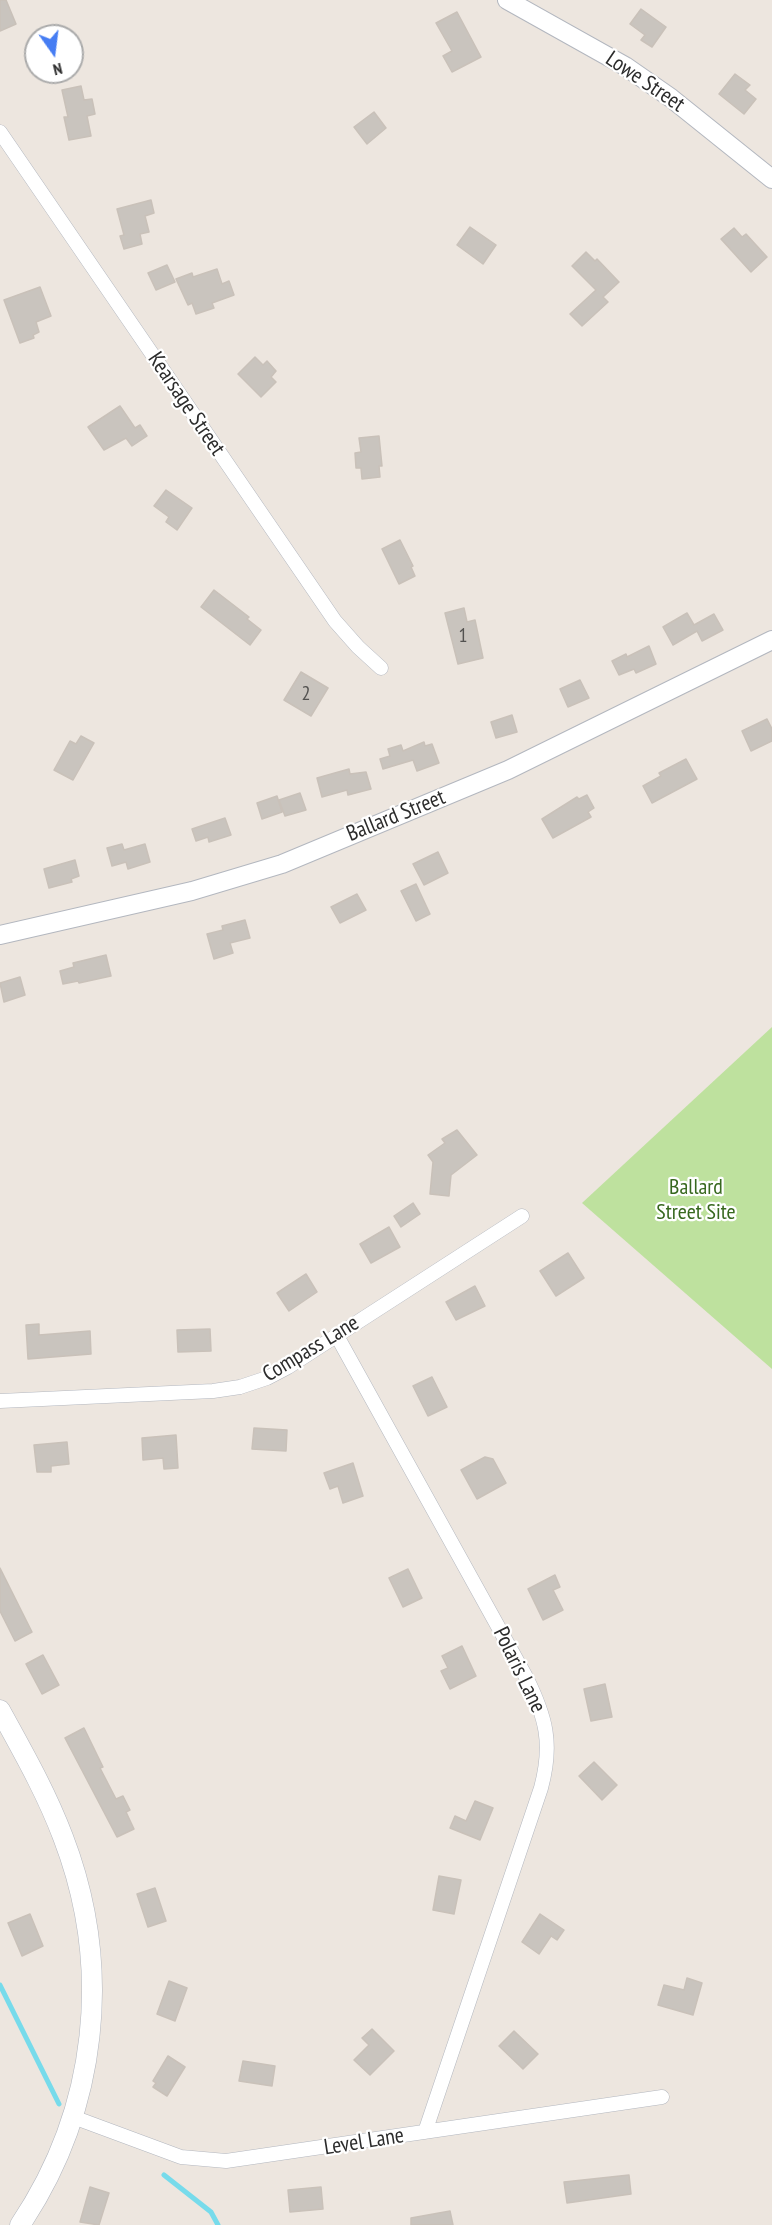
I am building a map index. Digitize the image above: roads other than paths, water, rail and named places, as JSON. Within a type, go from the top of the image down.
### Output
[{"type":"main road","points":[[0,1710],[41,1785],[64,1839],[87,1919],[93,1980],[91,2024],[85,2072],[73,2117],[39,2196],[20,2225]]},
{"type":"street","name":"Lowe Street","points":[[507,0],[625,66],[671,98],[772,179]]},
{"type":"street","name":"Kearsage Street","points":[[0,132],[335,621],[381,668]]},
{"type":"street","name":"Ballard Street","points":[[0,935],[192,891],[282,864],[508,770],[772,640]]},
{"type":"street","name":"Compass Lane","points":[[0,1401],[188,1394],[240,1387],[267,1378],[337,1336],[522,1216]]},
{"type":"street","name":"Polaris Lane","points":[[337,1336],[526,1677],[541,1710],[548,1739],[541,1788],[425,2133]]},
{"type":"street","name":"Level Lane","points":[[73,2117],[171,2154],[203,2161],[249,2159],[662,2097]]},
{"type":"waterway","points":[[0,1985],[59,2104]]},
{"type":"waterway","points":[[164,2175],[211,2212],[218,2225]]},
{"type":"park label","name":"Ballard Street Site","points":[[696,1200]]}]
